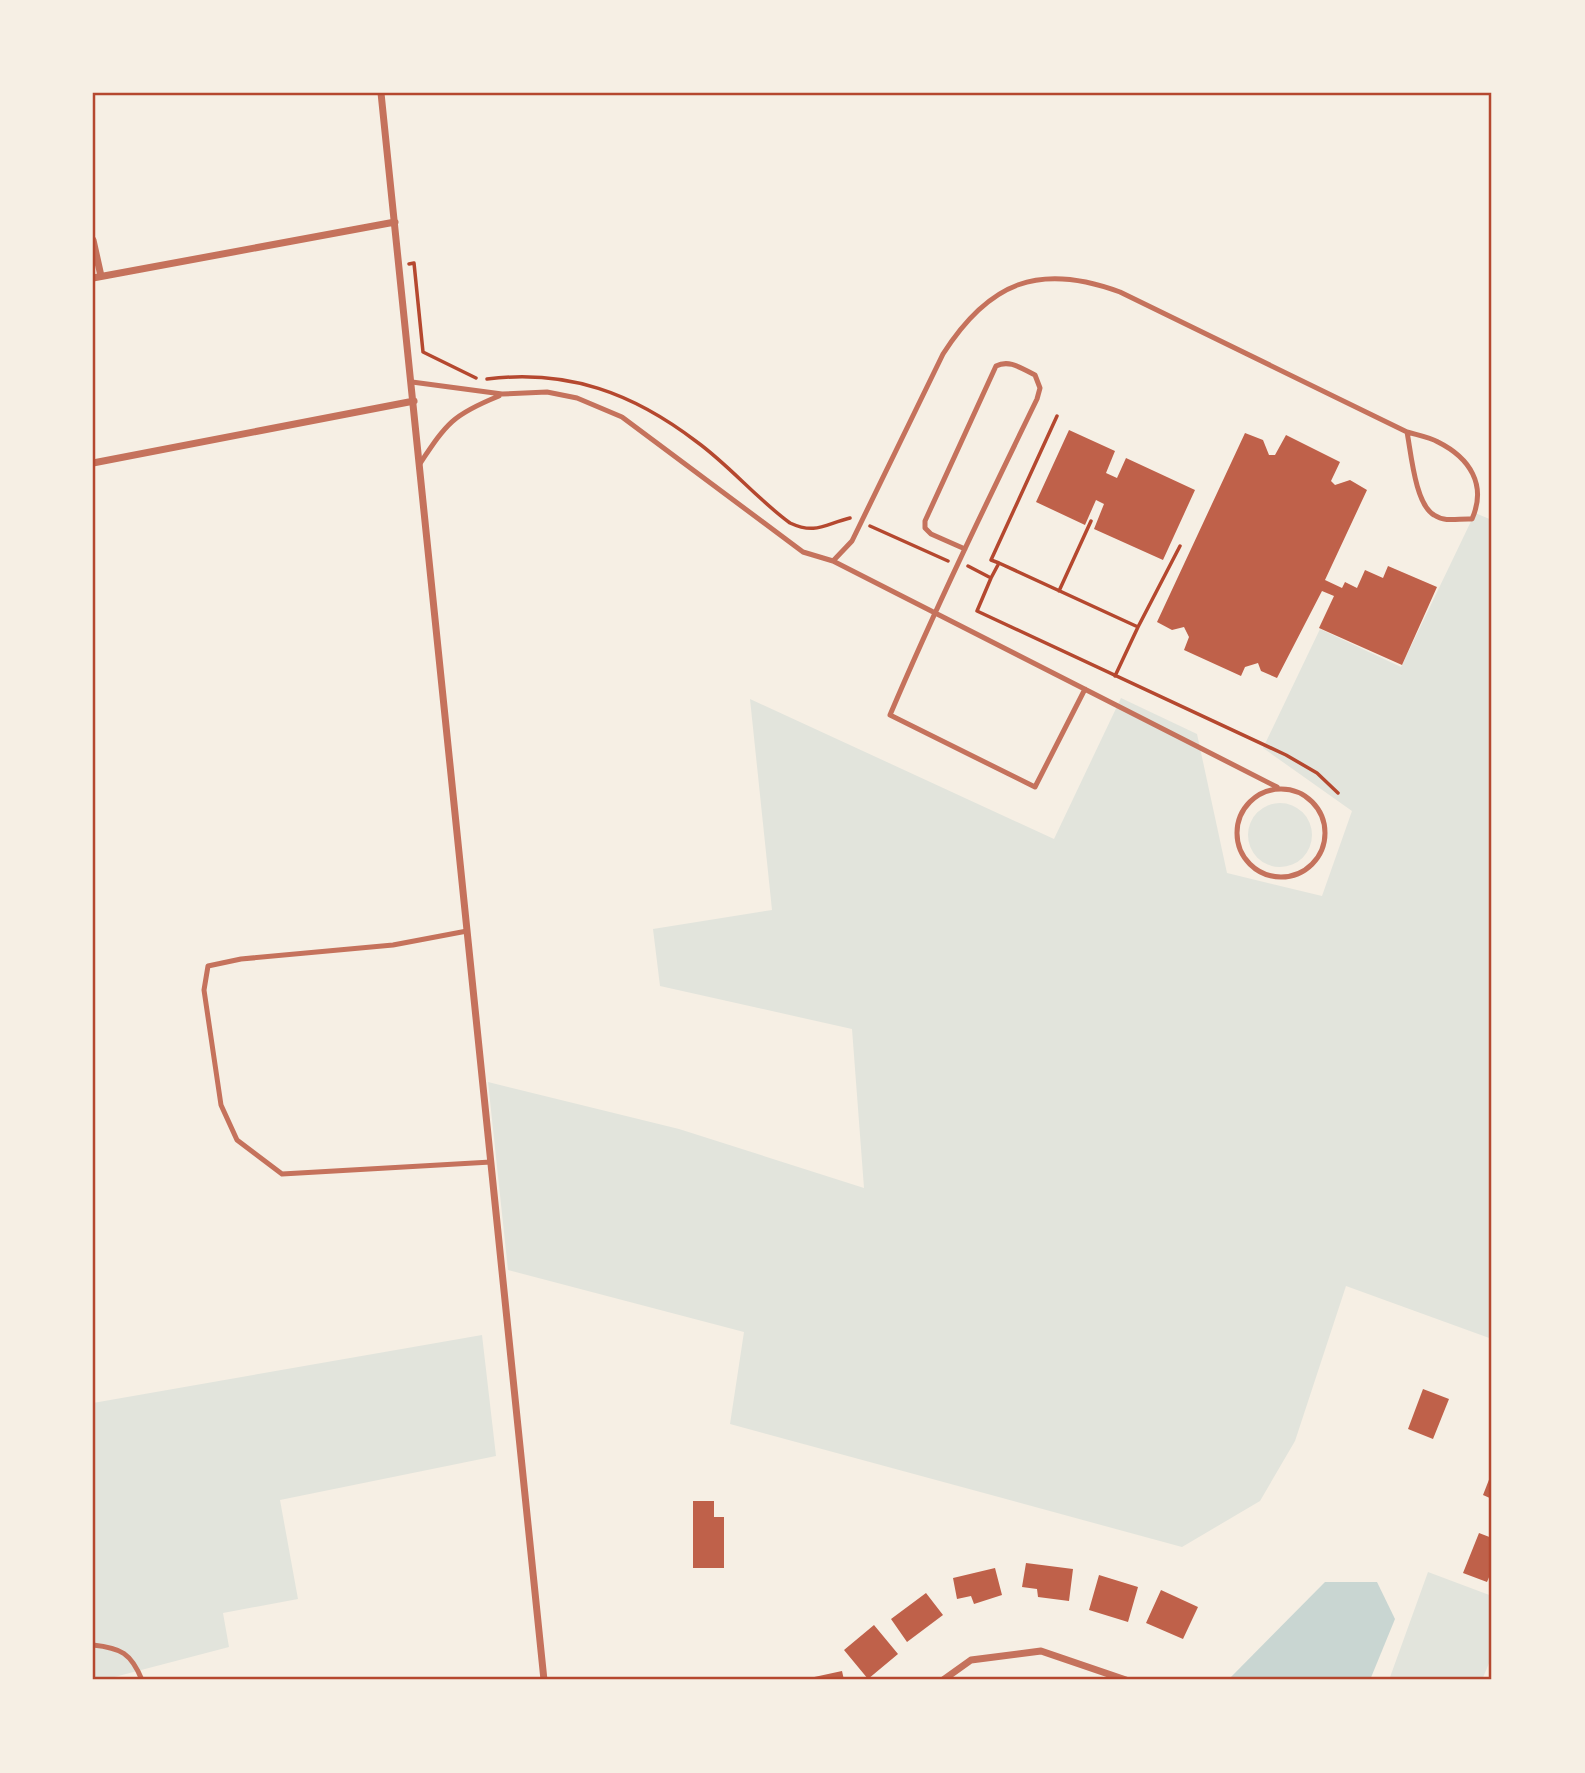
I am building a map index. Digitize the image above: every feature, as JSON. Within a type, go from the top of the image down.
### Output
[{"type":"street","points":[[382,93],[544,1680]]},
{"type":"street","points":[[93,240],[97,277],[395,222]]},
{"type":"street","points":[[93,463],[414,401]]},
{"type":"street","points":[[943,1680],[971,1660],[1041,1651],[1126,1680]]},
{"type":"lane","points":[[833,561],[852,541],[943,354],[958,330],[989,300],[1028,281],[1070,278],[1093,282],[1121,292],[1407,432],[1438,442],[1461,459],[1477,480],[1479,498],[1472,519],[1442,518],[1433,515],[1424,503],[1417,484],[1407,432]]},
{"type":"lane","points":[[965,549],[931,534],[925,528],[925,521],[996,366],[1011,364],[1035,375],[1040,388],[1037,400],[965,549],[934,612],[890,715],[1035,787],[1085,689]]},
{"type":"lane","points":[[412,382],[502,394],[547,392],[577,398],[622,417],[803,552],[833,561],[1277,787],[1300,792],[1319,808],[1326,833],[1319,858],[1300,874],[1275,878],[1251,867],[1238,846],[1237,820],[1251,798],[1277,787]]},
{"type":"lane","points":[[419,465],[456,416],[469,407],[502,394]]},
{"type":"lane","points":[[467,931],[393,944],[241,959],[208,966],[204,990],[221,1105],[237,1140],[282,1174],[491,1162]]},
{"type":"lane","points":[[93,1645],[113,1647],[128,1655],[142,1680]]},
{"type":"path","points":[[1058,416],[992,560],[1138,627]]},
{"type":"path","points":[[1059,591],[1091,521]]},
{"type":"path","points":[[1115,676],[1180,546]]},
{"type":"path","points":[[999,563],[977,611],[1299,762],[1326,780],[1338,793]]},
{"type":"path","points":[[968,566],[991,578]]},
{"type":"shaded area","points":[[1475,513],[1492,520],[1492,1339],[1346,1286],[1295,1441],[1260,1501],[1182,1547],[730,1424],[744,1332],[508,1270],[488,1082],[679,1129],[864,1188],[852,1029],[660,986],[653,929],[772,910],[750,699],[1054,839],[1121,698],[1197,734],[1227,873],[1322,896],[1352,811],[1263,748],[1320,629],[1401,667]]},
{"type":"shaded area","points":[[1280,803],[1292,805],[1303,812],[1310,823],[1310,847],[1303,858],[1292,865],[1280,867],[1268,865],[1257,858],[1250,847],[1248,835],[1250,823],[1257,812],[1268,805]]},
{"type":"shaded area","points":[[482,1335],[496,1456],[280,1500],[298,1599],[223,1613],[229,1647],[103,1680],[93,1680],[93,1403]]},
{"type":"shaded area","points":[[1428,1572],[1492,1596],[1492,1656],[1482,1680],[1389,1680]]},
{"type":"shaded area","points":[[1325,1582],[1377,1582],[1395,1619],[1370,1680],[1228,1680]]},
{"type":"building","points":[[1069,430],[1115,451],[1106,473],[1117,478],[1126,458],[1195,490],[1163,560],[1094,529],[1104,504],[1096,500],[1085,525],[1036,502]]},
{"type":"building","points":[[1245,433],[1263,440],[1269,455],[1275,455],[1286,435],[1340,462],[1331,481],[1335,485],[1350,480],[1367,490],[1325,580],[1342,588],[1345,582],[1357,588],[1365,570],[1383,578],[1388,566],[1437,587],[1402,665],[1319,628],[1334,596],[1322,591],[1277,678],[1261,671],[1258,663],[1245,667],[1241,676],[1184,650],[1189,637],[1184,627],[1172,630],[1157,622]]},
{"type":"building","points":[[1423,1389],[1449,1399],[1433,1439],[1408,1429]]},
{"type":"building","points":[[1492,1472],[1492,1499],[1483,1495]]},
{"type":"building","points":[[693,1501],[714,1501],[714,1517],[724,1517],[724,1568],[693,1568]]},
{"type":"building","points":[[1479,1533],[1492,1538],[1492,1570],[1487,1582],[1463,1573]]},
{"type":"building","points":[[1026,1563],[1073,1569],[1069,1601],[1038,1597],[1037,1589],[1022,1587]]},
{"type":"building","points":[[995,1568],[1002,1595],[974,1604],[971,1596],[957,1599],[953,1578]]},
{"type":"building","points":[[1099,1575],[1138,1587],[1128,1622],[1089,1610]]},
{"type":"building","points":[[1161,1590],[1198,1607],[1183,1639],[1146,1623]]},
{"type":"building","points":[[926,1593],[943,1615],[907,1642],[891,1619]]},
{"type":"building","points":[[874,1625],[898,1654],[868,1679],[844,1650]]},
{"type":"building","points":[[842,1671],[844,1680],[805,1680],[805,1679]]}]
